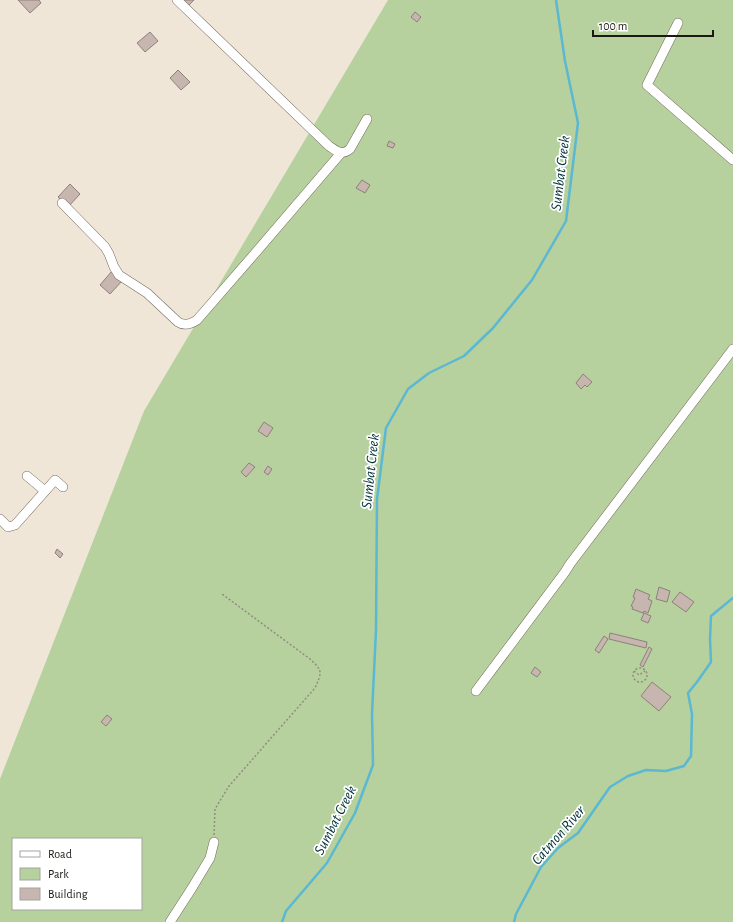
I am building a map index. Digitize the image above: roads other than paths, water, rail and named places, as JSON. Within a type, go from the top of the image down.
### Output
[{"type":"street","points":[[177,0],[329,146],[341,153]]},
{"type":"street","points":[[678,23],[647,85],[733,160]]},
{"type":"street","points":[[62,203],[105,247],[119,275],[147,293],[178,322],[189,324],[197,320],[341,153],[350,149],[367,119]]},
{"type":"street","points":[[476,691],[733,349]]},
{"type":"street","points":[[27,476],[45,491]]},
{"type":"street","points":[[0,519],[8,527],[15,525],[55,480],[63,488]]},
{"type":"street","points":[[170,922],[210,858],[214,842]]},
{"type":"waterway","name":"Sumbat Creek","points":[[282,922],[286,911],[327,863],[355,813],[373,765],[372,714],[376,630],[377,499],[386,428],[408,389],[429,373],[464,356],[493,328],[532,280],[566,221],[578,123],[565,61],[556,0]]},
{"type":"waterway","name":"Catmon River","points":[[514,922],[516,914],[541,867],[558,848],[578,833],[610,787],[628,776],[646,770],[666,771],[684,766],[691,756],[692,714],[688,693],[711,662],[711,616],[733,598]]}]
